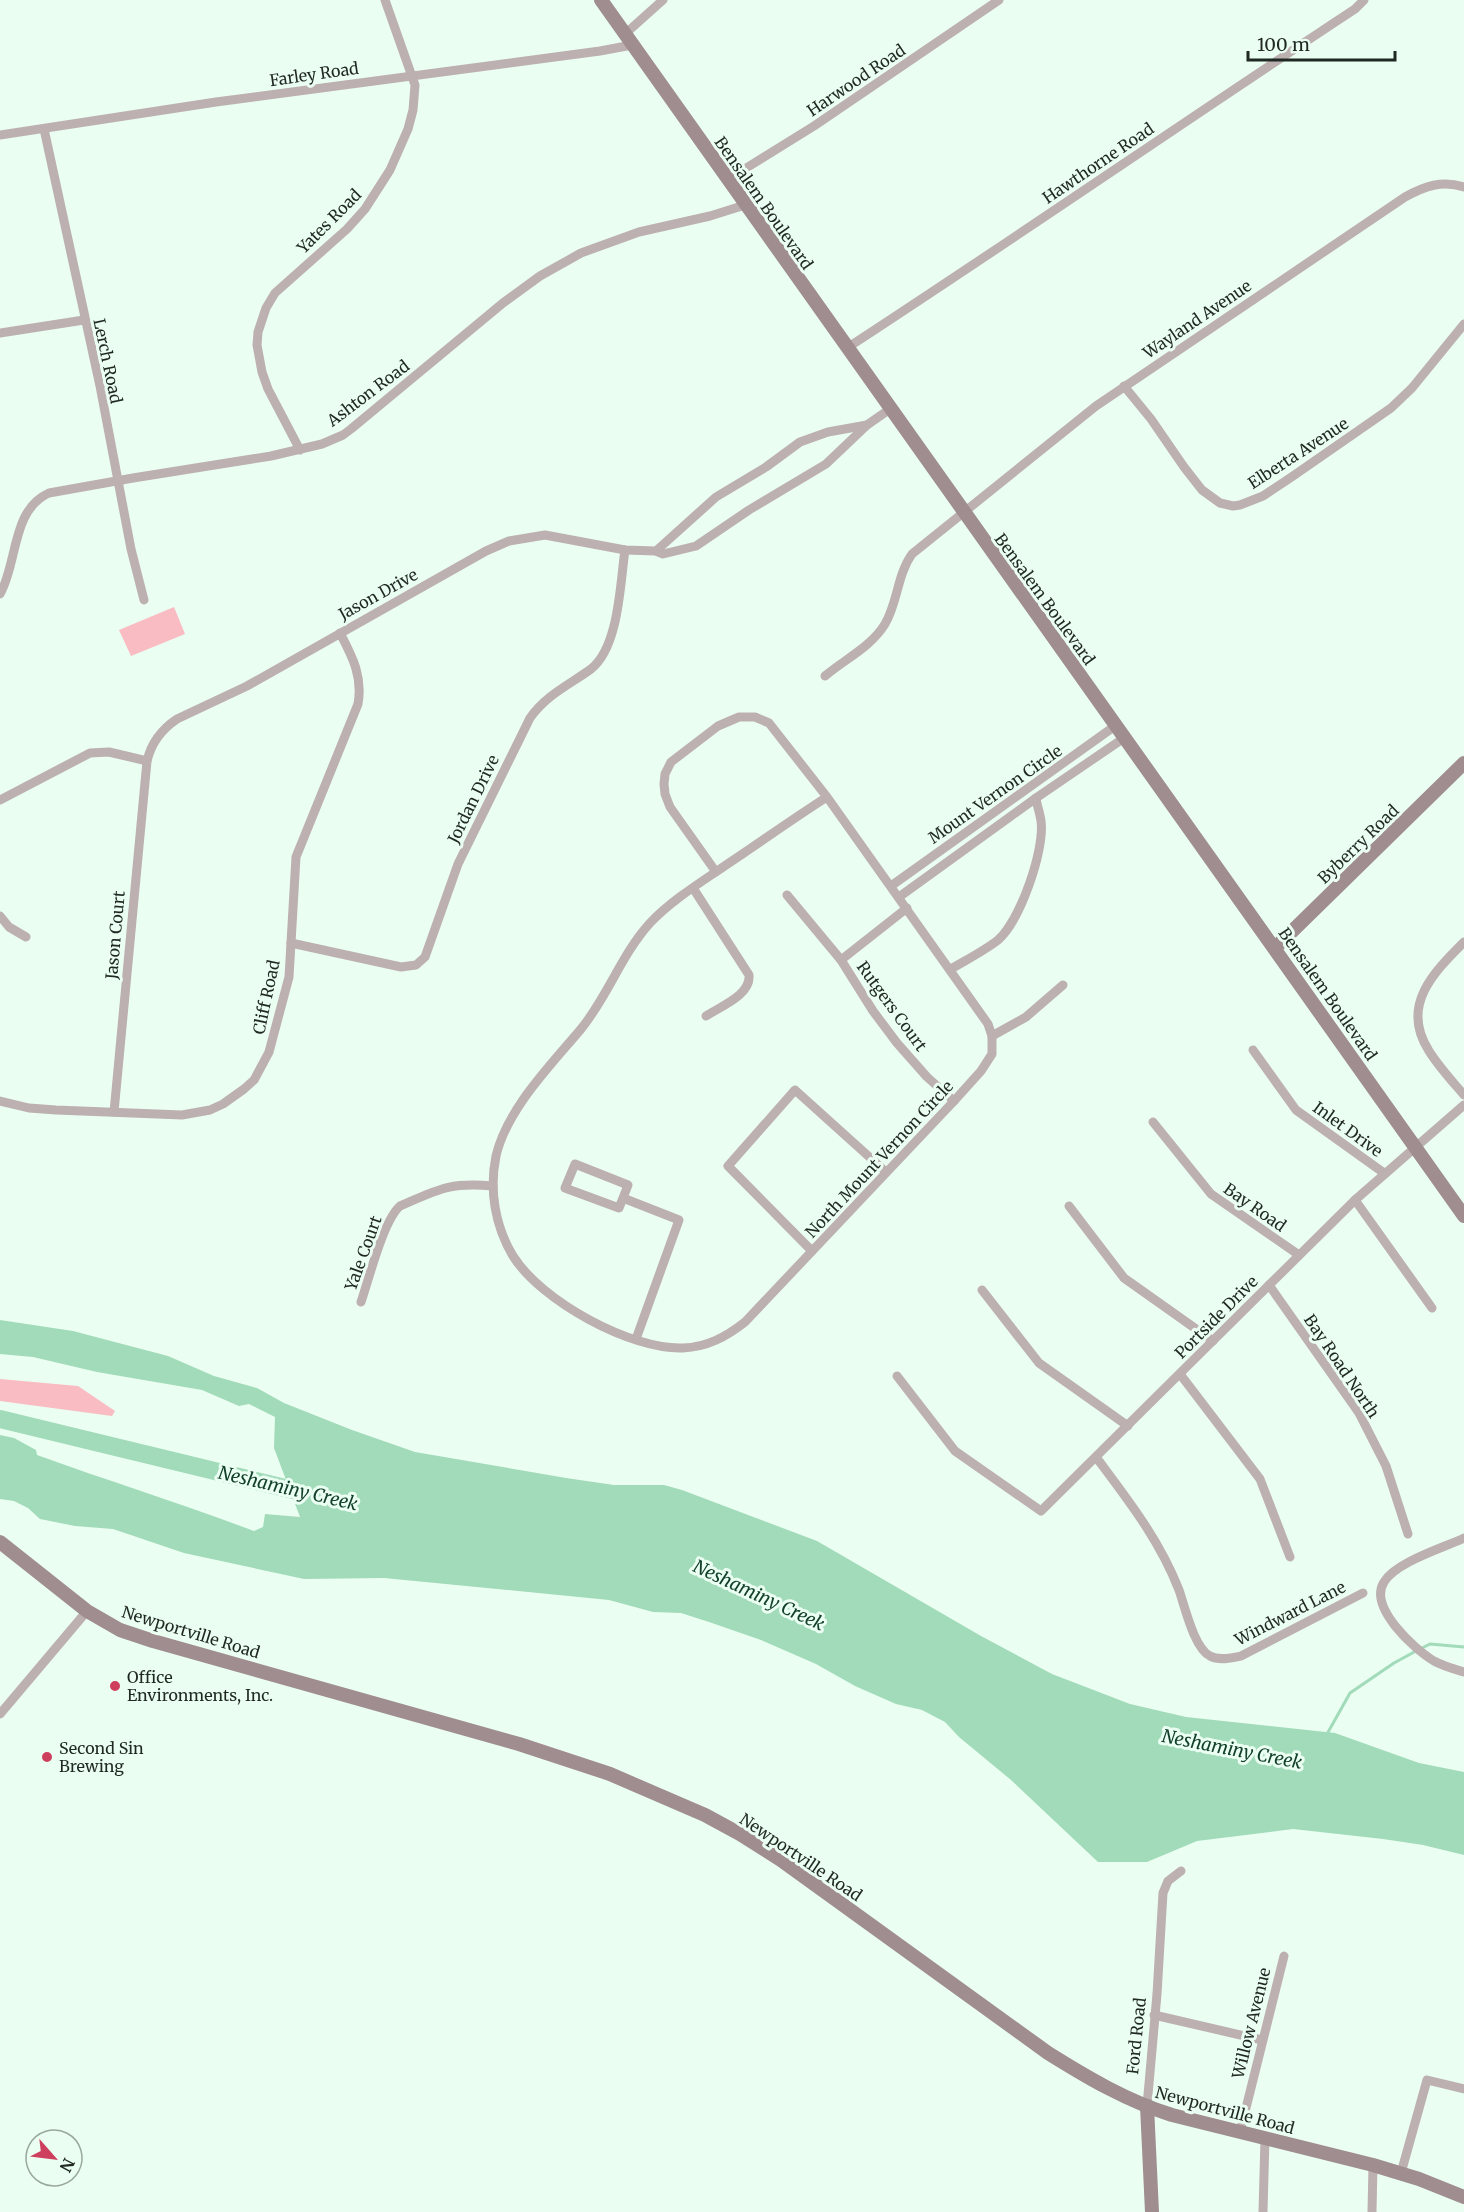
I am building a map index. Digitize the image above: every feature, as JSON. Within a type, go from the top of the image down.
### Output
[{"type":"main road","name":"Bensalem Boulevard","points":[[601,0],[1464,1216]]},
{"type":"main road","name":"Byberry Road","points":[[1275,948],[1464,763]]},
{"type":"main road","name":"Newportville Road","points":[[0,1542],[87,1611],[110,1625],[132,1634],[519,1744],[610,1774],[723,1824],[781,1860],[1048,2053],[1098,2083],[1147,2106],[1373,2165],[1464,2197]]},
{"type":"main road","name":"Ford Road","points":[[1147,2106],[1152,2212]]},
{"type":"street","name":"Yates Road","points":[[300,450],[261,372],[257,345],[262,318],[275,293],[347,229],[375,196],[395,160],[408,129],[415,98],[413,76],[385,0]]},
{"type":"street","points":[[628,39],[663,0]]},
{"type":"street","name":"Harwood Road","points":[[727,180],[814,126],[999,0]]},
{"type":"street","name":"Hawthorne Road","points":[[847,348],[975,265],[1354,9],[1364,0]]},
{"type":"street","name":"Farley Road","points":[[0,135],[216,102],[600,51],[628,39]]},
{"type":"street","name":"Lerch Road","points":[[44,129],[100,386],[117,482],[144,600]]},
{"type":"street","name":"Wayland Avenue","points":[[825,676],[875,637],[888,616],[907,561],[928,539],[1124,386],[1405,197],[1431,185],[1464,187]]},
{"type":"street","name":"Ashton Road","points":[[0,594],[9,576],[24,519],[36,501],[49,493],[300,450],[343,435],[512,296],[540,276],[580,253],[639,232],[710,216],[745,205]]},
{"type":"street","points":[[0,333],[84,321]]},
{"type":"street","name":"Elberta Avenue","points":[[1124,386],[1151,419],[1202,490],[1220,503],[1240,505],[1263,496],[1391,408],[1412,388],[1464,324]]},
{"type":"street","name":"Jason Drive","points":[[147,761],[155,740],[177,718],[246,686],[486,551],[509,541],[545,535],[625,550],[656,551],[663,554],[696,546],[749,510],[826,464],[867,425],[890,410]]},
{"type":"street","name":"Jason Drive","points":[[656,551],[716,497],[766,467],[800,442],[828,432],[867,425]]},
{"type":"street","name":"Jordan Drive","points":[[291,944],[401,967],[412,967],[421,962],[430,947],[460,857],[530,718],[538,706],[550,695],[592,668],[606,650],[613,627],[625,550]]},
{"type":"street","name":"Cliff Road","points":[[0,1101],[29,1108],[182,1115],[200,1113],[223,1104],[254,1080],[269,1052],[289,977],[296,857],[352,719],[360,691],[356,667],[340,633]]},
{"type":"street","points":[[716,872],[670,807],[665,794],[665,774],[671,762],[718,726],[739,717],[756,717],[768,723],[827,797],[981,1011],[992,1036],[1026,1017],[1063,985]]},
{"type":"street","name":"Mount Vernon Circle","points":[[891,886],[1115,726]]},
{"type":"street","name":"Mount Vernon Circle","points":[[899,897],[1035,798],[1124,738]]},
{"type":"street","points":[[0,800],[90,753],[109,752],[147,761]]},
{"type":"street","name":"Jason Court","points":[[114,1112],[147,761]]},
{"type":"street","name":"North Mount Vernon Circle","points":[[827,797],[693,888],[651,923],[633,944],[591,1016],[510,1119],[502,1134],[496,1156],[493,1186],[495,1207],[504,1239],[519,1264],[559,1303],[585,1318],[636,1339],[669,1348],[685,1348],[718,1341],[745,1322],[954,1101],[988,1061],[992,1054],[992,1036]]},
{"type":"street","points":[[951,969],[998,940],[1012,924],[1030,886],[1038,846],[1041,823],[1035,798]]},
{"type":"street","points":[[693,888],[748,975],[749,981],[745,991],[706,1016]]},
{"type":"street","points":[[788,895],[841,960]]},
{"type":"street","name":"Rutgers Court","points":[[907,908],[841,960],[873,1011],[897,1043],[927,1077],[954,1101]]},
{"type":"street","points":[[0,916],[9,927],[26,937]]},
{"type":"street","points":[[1464,942],[1430,978],[1422,994],[1419,1022],[1424,1043],[1430,1053],[1464,1095]]},
{"type":"street","name":"Inlet Drive","points":[[1252,1050],[1296,1110],[1384,1173]]},
{"type":"street","points":[[812,1251],[729,1166],[795,1090],[886,1172]]},
{"type":"street","name":"Portside Drive","points":[[897,1376],[955,1451],[1041,1511],[1355,1200],[1464,1105]]},
{"type":"street","name":"Bay Road","points":[[1153,1122],[1211,1194],[1299,1255]]},
{"type":"street","points":[[574,1164],[628,1185],[623,1198],[619,1208],[565,1188],[574,1164]]},
{"type":"street","name":"Yale Court","points":[[361,1302],[381,1242],[395,1211],[400,1206],[448,1186],[462,1184],[493,1186]]},
{"type":"street","points":[[623,1198],[679,1220],[636,1339]]},
{"type":"street","points":[[1355,1200],[1432,1308]]},
{"type":"street","points":[[1069,1206],[1124,1278],[1213,1341]]},
{"type":"street","name":"Bay Road North","points":[[1269,1285],[1359,1413],[1386,1466],[1408,1534]]},
{"type":"street","points":[[982,1290],[1039,1363],[1128,1426]]},
{"type":"street","points":[[1180,1374],[1260,1479],[1290,1557]]},
{"type":"street","name":"Windward Lane","points":[[1096,1457],[1156,1540],[1178,1587],[1199,1646],[1210,1657],[1223,1659],[1241,1656],[1363,1593]]},
{"type":"street","points":[[1464,1538],[1391,1573],[1383,1582],[1379,1593],[1383,1607],[1397,1628],[1413,1645],[1437,1663],[1464,1672]]},
{"type":"street","points":[[0,1714],[87,1611]]},
{"type":"street","name":"Ford Road","points":[[1147,2106],[1163,1893],[1168,1881],[1181,1871]]},
{"type":"street","name":"Willow Avenue","points":[[1240,2132],[1284,1956]]},
{"type":"street","points":[[1154,2015],[1262,2040]]},
{"type":"street","points":[[1401,2174],[1427,2080],[1464,2090]]},
{"type":"street","points":[[1263,2212],[1265,2138]]},
{"type":"street","points":[[1371,2212],[1373,2165]]},
{"type":"shaded area","points":[[174,607],[185,634],[131,656],[119,630]]},
{"type":"shaded area","points":[[0,1379],[78,1386],[115,1411],[112,1416],[0,1401]]},
{"type":"water","points":[[0,1320],[73,1331],[168,1356],[214,1376],[257,1388],[284,1403],[415,1452],[614,1485],[664,1485],[682,1490],[817,1541],[981,1636],[1052,1674],[1130,1704],[1186,1717],[1335,1733],[1419,1763],[1464,1772],[1464,1855],[1423,1845],[1293,1829],[1197,1841],[1147,1862],[1098,1862],[945,1722],[922,1710],[896,1704],[855,1686],[816,1664],[761,1640],[709,1622],[681,1613],[653,1612],[609,1600],[384,1578],[304,1579],[184,1553],[113,1529],[75,1526],[40,1519],[28,1508],[14,1501],[0,1499],[0,1435],[14,1438],[36,1450],[37,1455],[254,1531],[263,1527],[265,1514],[300,1517],[274,1448],[275,1417],[249,1404],[239,1406],[202,1390],[97,1372],[33,1357],[0,1354]]},
{"type":"waterway","name":"Neshaminy Creek","points":[[0,1419],[314,1495]]},
{"type":"waterway","points":[[1422,1648],[1430,1644],[1464,1647]]},
{"type":"waterway","points":[[1327,1734],[1350,1693],[1416,1651]]},
{"type":"place","name":"Office Environments, Inc.","points":[[115,1686]]},
{"type":"place","name":"Second Sin Brewing","points":[[47,1757]]}]
